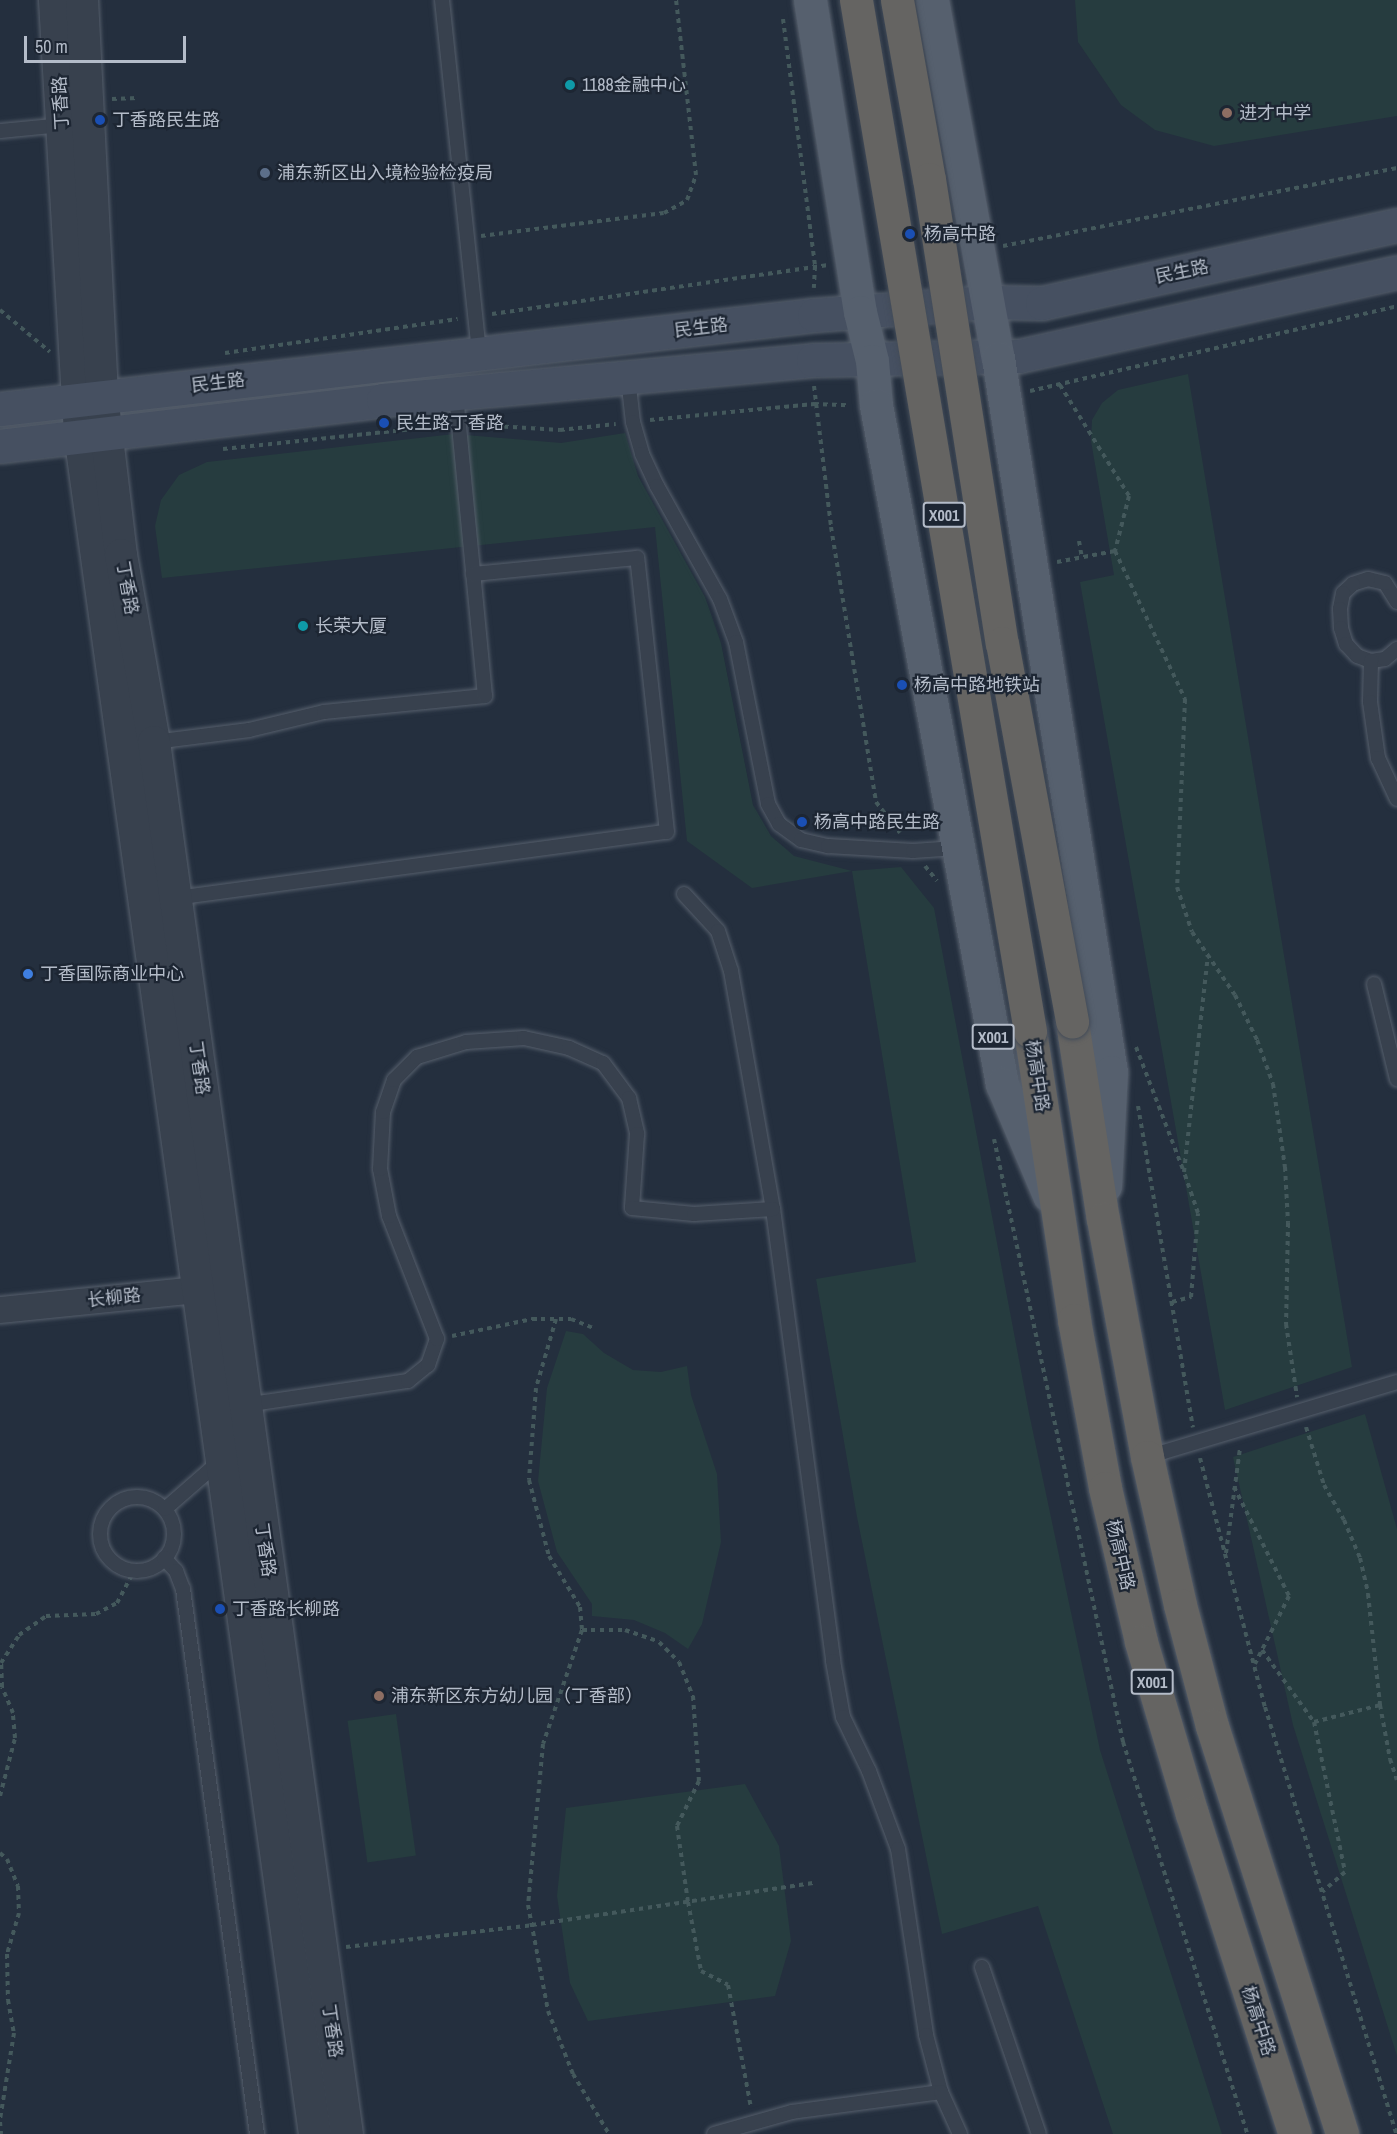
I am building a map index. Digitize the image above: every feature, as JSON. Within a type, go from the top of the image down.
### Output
[{"type":"highway","name":"杨高中路","points":[[855,0],[1105,1488],[1141,1642],[1196,1826],[1295,2134]]},
{"type":"highway","name":"X001","points":[[897,0],[929,179],[1002,643],[1072,1022],[1103,1219],[1147,1457],[1212,1726],[1342,2134]]},
{"type":"main road","name":"X001","points":[[932,0],[988,302],[1008,357],[1111,1072],[1103,1219]]},
{"type":"main road","name":"X001","points":[[796,6],[872,361],[876,405],[1002,1084],[1059,1217]]},
{"type":"main road","name":"民生路","points":[[0,409],[86,390],[479,353],[814,315],[988,302],[1042,303],[1397,225]]},
{"type":"main road","name":"民生路","points":[[0,446],[93,434],[458,409],[628,378],[813,360],[872,361],[1008,357],[1397,272]]},
{"type":"main road","name":"X001","points":[[1329,2096],[1358,2134]]},
{"type":"street","name":"丁香路","points":[[55,0],[62,125],[86,390],[214,1288],[245,1405],[347,2134]]},
{"type":"street","name":"丁香路","points":[[82,0],[86,390]]},
{"type":"street","name":"丁香路","points":[[93,434],[121,555],[154,742],[176,898],[214,1288],[223,1459],[315,2134]]},
{"type":"street","name":"长柳路","points":[[0,1310],[214,1288]]},
{"type":"lane","points":[[442,0],[479,353]]},
{"type":"lane","points":[[0,131],[62,125]]},
{"type":"lane","points":[[628,378],[633,422],[642,454],[657,486],[720,599],[736,642],[768,804],[779,824],[801,840],[828,846],[914,851],[957,848]]},
{"type":"lane","points":[[154,742],[249,730],[324,712],[485,696],[458,409]]},
{"type":"lane","points":[[176,898],[667,832],[637,558],[473,574]]},
{"type":"lane","points":[[1397,602],[1384,583],[1368,579],[1353,584],[1343,593],[1341,628],[1347,644],[1357,656],[1371,661],[1385,659],[1397,649]]},
{"type":"lane","points":[[1371,661],[1370,702],[1378,758],[1397,799]]},
{"type":"lane","points":[[684,894],[718,931],[731,970],[773,1209],[833,1661],[843,1717],[869,1771],[898,1849],[926,2035],[941,2092],[960,2134]]},
{"type":"lane","points":[[1374,984],[1397,1079]]},
{"type":"lane","points":[[245,1405],[408,1381],[428,1365],[437,1339],[389,1216],[380,1169],[382,1112],[394,1080],[417,1057],[466,1042],[524,1038],[569,1048],[603,1063],[629,1098],[637,1134],[632,1208],[694,1214],[773,1209]]},
{"type":"lane","points":[[1147,1457],[1397,1382]]},
{"type":"lane","points":[[165,1509],[223,1459]]},
{"type":"lane","points":[[134,1497],[156,1502],[165,1509],[174,1530],[173,1543],[164,1558],[147,1569],[134,1571],[122,1568],[111,1560],[100,1538],[105,1515],[122,1499],[134,1497]]},
{"type":"lane","points":[[164,1558],[176,1571],[183,1589],[257,2134]]},
{"type":"lane","points":[[982,1967],[1039,2134]]},
{"type":"lane","points":[[714,2134],[792,2112],[941,2092]]},
{"type":"path","points":[[466,238],[664,213],[687,200],[696,175],[676,0]]},
{"type":"path","points":[[796,6],[815,266],[814,315]]},
{"type":"path","points":[[978,247],[996,247],[1043,240],[1397,168]]},
{"type":"path","points":[[218,355],[815,266],[852,263]]},
{"type":"path","points":[[1008,357],[1026,392],[1397,306]]},
{"type":"path","points":[[0,310],[86,390]]},
{"type":"path","points":[[813,360],[814,404],[876,802],[941,888]]},
{"type":"path","points":[[1060,385],[1129,496],[1115,551],[1185,699],[1176,887],[1192,932],[1235,995],[1257,1040],[1273,1084],[1285,1167],[1288,1224],[1286,1324],[1291,1374],[1324,1485],[1344,1520],[1360,1558],[1368,1594],[1380,1705],[1390,1759],[1397,1780]]},
{"type":"path","points":[[214,450],[458,409],[560,430],[814,404],[876,405]]},
{"type":"path","points":[[1079,541],[1082,558]]},
{"type":"path","points":[[1055,551],[1059,573]]},
{"type":"path","points":[[1057,562],[1115,551]]},
{"type":"path","points":[[1184,1172],[1208,955]]},
{"type":"path","points":[[1133,1040],[1198,1213],[1191,1297],[1172,1302]]},
{"type":"path","points":[[1137,1101],[1196,1444],[1254,1665],[1396,2134]]},
{"type":"path","points":[[993,1135],[1123,1742],[1247,2134]]},
{"type":"path","points":[[437,1339],[532,1319],[571,1319],[593,1328]]},
{"type":"path","points":[[556,1319],[536,1388],[529,1479],[549,1556],[580,1607],[582,1630],[543,1744],[528,1905],[548,2011],[573,2074],[609,2134]]},
{"type":"path","points":[[1226,1556],[1242,1429]]},
{"type":"path","points":[[1234,1487],[1289,1596],[1254,1665]]},
{"type":"path","points":[[0,1796],[15,1738],[13,1713],[2,1687],[1,1663],[19,1635],[46,1616],[96,1614],[117,1603],[134,1571]]},
{"type":"path","points":[[582,1630],[625,1630],[659,1642],[679,1662],[693,1696],[699,1781],[678,1826],[688,1902],[702,1971],[728,1984],[754,2123]]},
{"type":"path","points":[[1262,1650],[1314,1722],[1345,1872],[1322,1892]]},
{"type":"path","points":[[1314,1722],[1380,1705]]},
{"type":"path","points":[[0,1853],[7,1858],[18,1886],[19,1913],[7,1954],[8,2000],[14,2033],[0,2121],[1,2134]]},
{"type":"path","points":[[321,1950],[532,1925],[813,1883]]},
{"type":"green space","points":[[1075,0],[1397,0],[1397,116],[1214,146],[1155,130],[1121,105],[1078,42]]},
{"type":"green space","points":[[1188,374],[1352,1367],[1225,1410],[1080,582],[1114,575],[1091,441],[1092,420],[1102,403],[1118,390]]},
{"type":"green space","points":[[625,433],[638,476],[705,597],[721,643],[753,805],[771,836],[794,856],[852,871],[752,888],[687,841],[655,527],[162,578],[155,526],[161,500],[179,475],[207,462],[454,434],[561,443]]},
{"type":"green space","points":[[901,867],[934,908],[1029,1413],[1100,1750],[1222,2134],[1113,2134],[1038,1906],[942,1934],[857,1517],[816,1279],[916,1262],[852,871]]},
{"type":"green space","points":[[566,1331],[583,1334],[604,1353],[633,1370],[661,1372],[687,1366],[691,1395],[717,1474],[721,1542],[702,1624],[688,1649],[665,1633],[634,1620],[592,1616],[592,1604],[557,1552],[538,1481],[547,1388]]},
{"type":"green space","points":[[1365,1414],[1397,1529],[1397,2056],[1293,1725],[1233,1457]]},
{"type":"green space","points":[[396,1714],[416,1856],[367,1862],[347,1721]]},
{"type":"green space","points":[[745,1784],[779,1846],[791,1941],[775,1996],[588,2021],[570,1983],[557,1896],[566,1808]]},
{"type":"place","name":"1188金融中心","points":[[570,85]]},
{"type":"place","name":"进才中学","points":[[1227,113]]},
{"type":"place","name":"丁香路民生路","points":[[100,120]]},
{"type":"place","name":"浦东新区出入境检验检疫局","points":[[265,173]]},
{"type":"place","name":"杨高中路","points":[[910,234]]},
{"type":"place","name":"民生路丁香路","points":[[384,423]]},
{"type":"place","name":"长荣大厦","points":[[303,626]]},
{"type":"place","name":"杨高中路地铁站","points":[[902,685]]},
{"type":"place","name":"杨高中路民生路","points":[[802,822]]},
{"type":"place","name":"丁香国际商业中心","points":[[28,974]]},
{"type":"place","name":"丁香路长柳路","points":[[220,1609]]},
{"type":"place","name":"浦东新区东方幼儿园（丁香部）","points":[[379,1696]]}]
